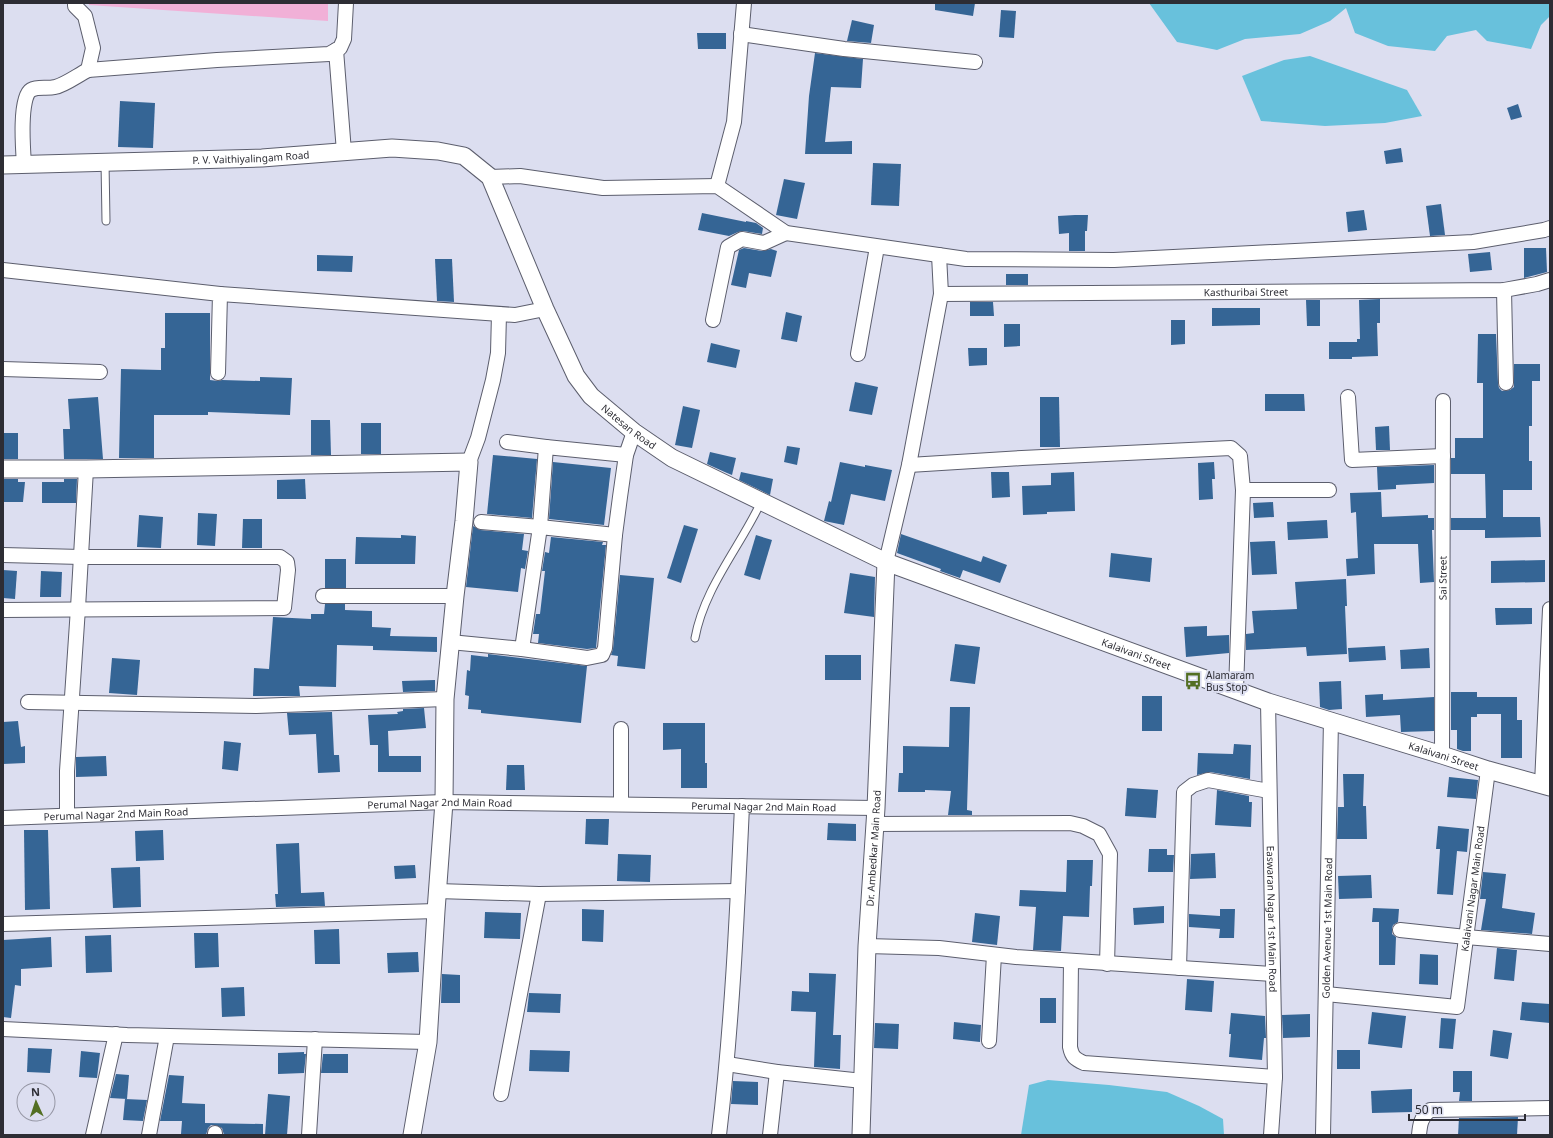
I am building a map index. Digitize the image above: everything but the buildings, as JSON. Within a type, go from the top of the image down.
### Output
[{"type":"street","points":[[75,3],[75,6],[85,16],[93,48],[88,70]]},
{"type":"street","points":[[24,164],[22,116],[26,97],[29,91],[34,88],[55,87],[88,70],[217,60],[329,54],[340,48],[344,39],[346,3]]},
{"type":"street","points":[[718,186],[734,122],[744,3]]},
{"type":"street","points":[[741,34],[844,48],[975,62]]},
{"type":"street","points":[[336,50],[344,152]]},
{"type":"street","name":"P. V. Vaithiyalingam Road","points":[[3,165],[262,158],[392,148],[438,151],[464,156],[490,177]]},
{"type":"street","points":[[490,177],[520,176],[603,188],[718,186],[786,233],[966,259],[1114,260],[1473,242],[1550,228]]},
{"type":"street","name":"Natesan Road","points":[[490,177],[545,308],[576,376],[591,396],[634,432],[672,458],[886,562]]},
{"type":"street","points":[[713,320],[728,247],[742,239],[764,243],[786,233]]},
{"type":"street","points":[[858,354],[877,247]]},
{"type":"street","points":[[886,562],[909,465],[941,294],[939,255]]},
{"type":"street","points":[[3,270],[220,294],[499,314],[515,315],[545,308]]},
{"type":"street","name":"Kasthuribai Street","points":[[941,294],[1504,290],[1550,280]]},
{"type":"street","points":[[1504,290],[1506,383]]},
{"type":"street","points":[[218,373],[220,294]]},
{"type":"street","points":[[412,1135],[428,1042],[444,802],[445,699],[469,462],[478,438],[493,380],[498,352],[499,314]]},
{"type":"street","points":[[3,369],[100,372]]},
{"type":"street","points":[[1348,398],[1352,460],[1443,456]]},
{"type":"street","name":"Sai Street","points":[[1442,755],[1443,401]]},
{"type":"street","points":[[450,642],[522,649],[587,658],[602,654],[605,648],[615,535],[626,455],[634,432]]},
{"type":"street","points":[[507,442],[626,455]]},
{"type":"street","points":[[522,649],[540,527],[546,447]]},
{"type":"street","points":[[909,465],[1231,448],[1240,456],[1243,490],[1236,690]]},
{"type":"street","points":[[3,469],[86,469],[469,462]]},
{"type":"street","points":[[67,815],[67,771],[86,469]]},
{"type":"street","points":[[1243,490],[1329,490]]},
{"type":"street","points":[[481,522],[615,535]]},
{"type":"street","points":[[3,555],[81,558],[280,557],[287,562],[288,570],[284,608],[78,608],[3,610]]},
{"type":"street","name":"Kalaivani Street","points":[[886,562],[1268,702],[1331,720],[1488,770],[1546,785]]},
{"type":"street","name":"Dr. Ambedkar Main Road","points":[[861,1135],[867,946],[875,816],[886,562]]},
{"type":"street","points":[[323,596],[455,596]]},
{"type":"street","points":[[1546,785],[1550,609]]},
{"type":"street","points":[[28,702],[256,706],[445,699]]},
{"type":"street","name":"Easwaran Nagar 1st Main Road","points":[[1268,702],[1275,1077],[1271,1135]]},
{"type":"street","name":"Golden Avenue 1st Main Road","points":[[1323,1135],[1331,720]]},
{"type":"street","points":[[621,729],[621,804]]},
{"type":"street","name":"Kalaivani Nagar Main Road","points":[[1326,994],[1457,1007],[1488,770]]},
{"type":"street","points":[[1179,968],[1184,792],[1193,785],[1208,780],[1269,791]]},
{"type":"street","name":"Perumal Nagar 2nd Main Road","points":[[3,818],[444,802],[742,806],[875,816],[1070,823],[1094,830],[1099,834],[1110,854],[1107,964]]},
{"type":"street","points":[[719,1135],[727,1064],[742,806]]},
{"type":"street","points":[[437,891],[539,894],[738,892]]},
{"type":"street","points":[[501,1094],[539,894]]},
{"type":"street","points":[[3,924],[436,911]]},
{"type":"street","points":[[1400,930],[1550,944]]},
{"type":"street","points":[[867,946],[939,948],[1071,962],[1273,974]]},
{"type":"street","points":[[989,1041],[994,955]]},
{"type":"street","points":[[1071,962],[1070,1047],[1071,1054],[1076,1060],[1084,1062],[1275,1077]]},
{"type":"street","points":[[3,1028],[167,1036],[428,1042]]},
{"type":"street","points":[[93,1135],[116,1034]]},
{"type":"street","points":[[149,1135],[167,1036]]},
{"type":"street","points":[[309,1135],[315,1039]]},
{"type":"street","points":[[727,1064],[777,1072],[863,1081]]},
{"type":"street","points":[[770,1135],[777,1072]]},
{"type":"street","points":[[1419,1135],[1420,1122],[1424,1115],[1430,1110],[1550,1108]]},
{"type":"lane","points":[[105,162],[106,221]]},
{"type":"lane","points":[[695,638],[704,606],[725,566],[751,524],[761,502]]},
{"type":"shaded area","points":[[89,3],[328,3],[328,21],[89,5]]},
{"type":"water","points":[[1149,3],[1550,3],[1550,16],[1541,25],[1531,49],[1487,41],[1476,30],[1447,36],[1435,51],[1388,46],[1355,33],[1346,8],[1330,21],[1300,34],[1245,39],[1217,50],[1177,42]]},
{"type":"water","points":[[1310,56],[1407,90],[1422,116],[1385,123],[1325,126],[1261,121],[1242,76],[1284,60]]},
{"type":"water","points":[[1048,1080],[1167,1092],[1199,1106],[1223,1119],[1224,1135],[1021,1135],[1029,1085]]},
{"type":"place","name":"Alamaram Bus Stop","points":[[1193,681]]}]
